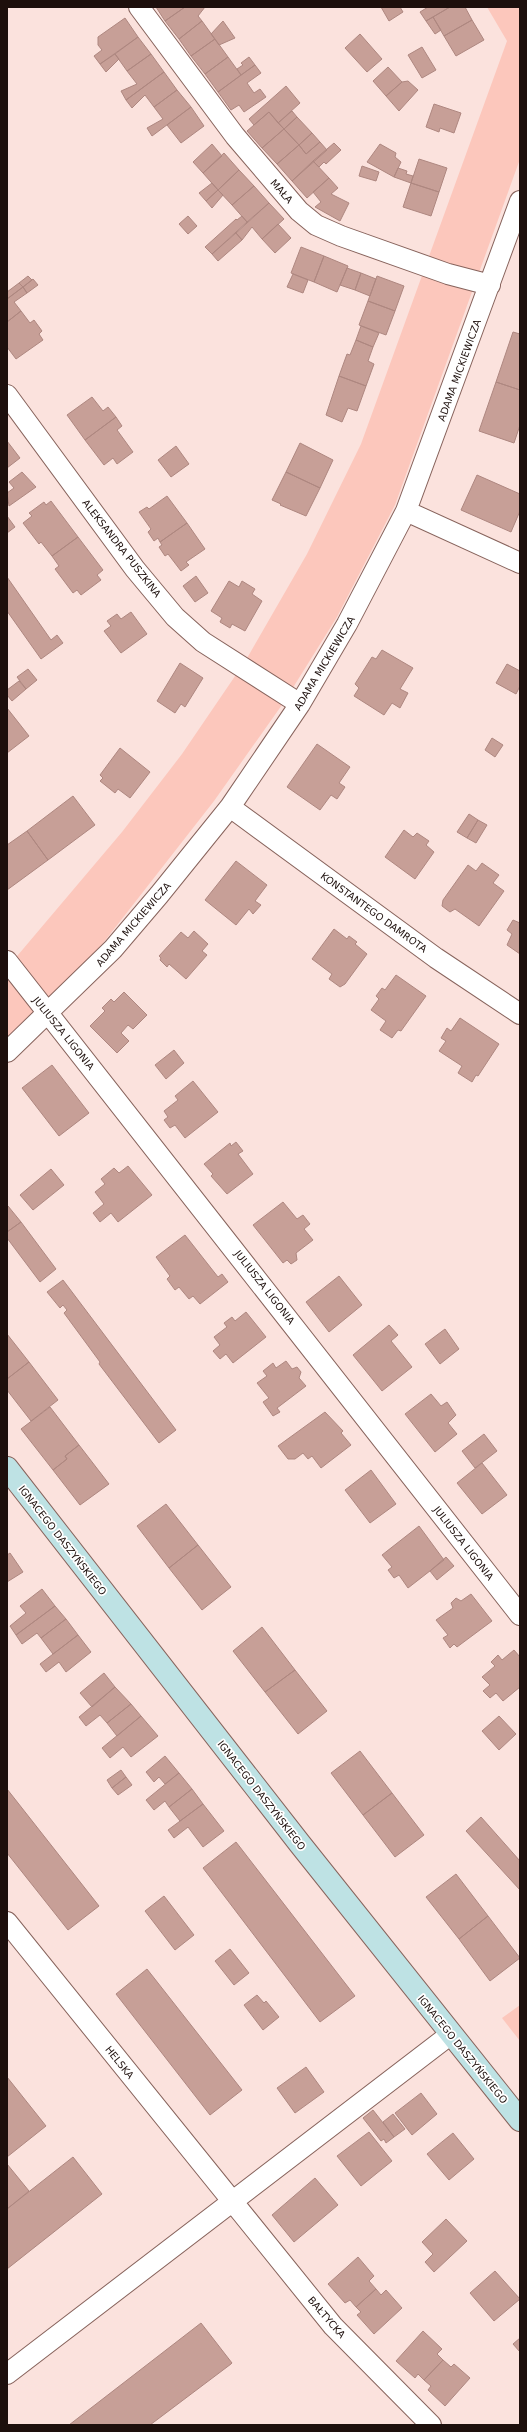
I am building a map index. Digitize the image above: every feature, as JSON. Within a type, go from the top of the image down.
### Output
[{"type":"street","name":"MAŁA","points":[[139,7],[235,136],[299,211],[316,225],[341,236],[441,271],[490,285]]},
{"type":"street","name":"ADAMA MICKIEWICZA","points":[[7,1052],[50,1013],[113,949],[230,807],[300,704],[347,624],[406,511],[518,213]]},
{"type":"street","name":"ALEKSANDRA PUSZKINA","points":[[7,395],[135,569],[175,617],[203,642],[300,704]]},
{"type":"street","points":[[406,511],[520,563]]},
{"type":"street","name":"KONSTANTEGO DAMROTA","points":[[230,807],[454,970],[520,1014]]},
{"type":"street","name":"JULIUSZA LIGONIA","points":[[7,961],[50,1013],[520,1615]]},
{"type":"street","name":"IGNACEGO DASZYŃSKIEGO","points":[[7,1468],[520,2120]]},
{"type":"street","name":"HELSKA","points":[[7,1922],[232,2202]]},
{"type":"street","points":[[7,2374],[451,2034]]},
{"type":"street","name":"BAŁTYCKA","points":[[232,2202],[333,2326],[431,2425]]},
{"type":"shaded area","points":[[487,7],[520,7],[520,159],[395,505],[337,617],[284,702],[214,801],[100,947],[7,1038],[7,968],[122,832],[182,754],[246,660],[307,554],[361,444],[507,41]]},
{"type":"shaded area","points":[[520,2005],[520,2041],[502,2018]]},
{"type":"building","points":[[156,7],[185,7],[165,21]]},
{"type":"building","points":[[185,7],[205,7],[198,16],[202,21],[179,39],[165,21]]},
{"type":"building","points":[[381,7],[400,7],[403,12],[389,21]]},
{"type":"building","points":[[428,7],[450,7],[426,21],[420,12]]},
{"type":"building","points":[[450,7],[465,7],[472,20],[444,36],[433,17]]},
{"type":"building","points":[[433,17],[441,30],[435,34],[426,21]]},
{"type":"building","points":[[125,18],[138,37],[100,64],[94,56],[102,50],[98,45],[98,37]]},
{"type":"building","points":[[472,20],[484,40],[456,56],[444,36]]},
{"type":"building","points":[[202,21],[215,39],[191,56],[179,39]]},
{"type":"building","points":[[223,21],[235,38],[219,45],[211,34]]},
{"type":"building","points":[[360,34],[382,59],[367,72],[345,48]]},
{"type":"building","points":[[138,37],[151,54],[127,71],[115,54]]},
{"type":"building","points":[[215,39],[228,57],[205,74],[191,56]]},
{"type":"building","points":[[422,47],[436,70],[422,78],[408,55]]},
{"type":"building","points":[[115,54],[119,59],[106,72],[100,64]]},
{"type":"building","points":[[151,54],[164,72],[126,100],[121,91],[137,84],[127,71]]},
{"type":"building","points":[[228,57],[241,75],[218,92],[205,74]]},
{"type":"building","points":[[249,57],[255,65],[241,75],[237,69],[243,65],[241,63]]},
{"type":"building","points":[[255,65],[261,73],[247,83],[254,93],[260,89],[266,97],[244,112],[239,105],[231,110],[218,92]]},
{"type":"building","points":[[388,67],[402,82],[386,96],[373,81]]},
{"type":"building","points":[[164,72],[177,90],[154,107],[145,95],[132,108],[126,100]]},
{"type":"building","points":[[408,81],[418,90],[399,111],[386,96],[402,82]]},
{"type":"building","points":[[286,86],[300,103],[278,123],[269,112],[254,125],[249,119]]},
{"type":"building","points":[[177,90],[191,107],[152,136],[147,128],[163,119],[154,107]]},
{"type":"building","points":[[434,104],[461,113],[454,133],[440,128],[439,132],[426,127]]},
{"type":"building","points":[[191,107],[204,126],[181,143],[167,125]]},
{"type":"building","points":[[292,111],[297,117],[284,129],[278,123]]},
{"type":"building","points":[[269,112],[284,129],[262,148],[247,131]]},
{"type":"building","points":[[297,117],[312,133],[299,145],[284,129]]},
{"type":"building","points":[[284,129],[299,145],[277,164],[262,148]]},
{"type":"building","points":[[312,133],[320,142],[306,154],[299,145]]},
{"type":"building","points":[[320,142],[327,150],[292,181],[277,164],[299,145],[306,154]]},
{"type":"building","points":[[334,143],[341,150],[326,164],[324,162],[319,167],[313,161]]},
{"type":"building","points":[[212,144],[222,156],[203,173],[193,162]]},
{"type":"building","points":[[380,144],[396,153],[395,157],[401,162],[394,177],[367,162]]},
{"type":"building","points":[[224,153],[239,170],[218,190],[203,173]]},
{"type":"building","points":[[419,159],[447,168],[439,192],[411,183]]},
{"type":"building","points":[[313,161],[329,178],[307,198],[292,181]]},
{"type":"building","points":[[362,166],[379,172],[376,181],[359,176]]},
{"type":"building","points":[[398,168],[407,171],[406,174],[413,176],[411,183],[394,177]]},
{"type":"building","points":[[239,170],[254,186],[232,205],[218,190]]},
{"type":"building","points":[[329,178],[338,188],[331,194],[349,203],[340,221],[315,207],[321,202],[313,192]]},
{"type":"building","points":[[212,183],[218,190],[206,201],[199,193]]},
{"type":"building","points":[[411,183],[439,192],[431,216],[403,207]]},
{"type":"building","points":[[254,186],[269,203],[247,222],[232,205]]},
{"type":"building","points":[[218,190],[223,195],[212,208],[206,201]]},
{"type":"building","points":[[269,203],[284,219],[262,239],[252,227],[242,240],[236,233]]},
{"type":"building","points":[[188,216],[197,226],[188,234],[179,224]]},
{"type":"building","points":[[242,216],[247,222],[212,254],[205,247],[236,219],[237,220]]},
{"type":"building","points":[[278,224],[291,238],[275,253],[262,239]]},
{"type":"building","points":[[236,233],[242,240],[218,261],[212,254]]},
{"type":"building","points":[[301,247],[324,256],[314,282],[291,273]]},
{"type":"building","points":[[324,256],[348,266],[337,292],[314,282]]},
{"type":"building","points":[[347,268],[361,273],[355,290],[340,285]]},
{"type":"building","points":[[361,273],[376,279],[370,296],[355,290]]},
{"type":"building","points":[[293,274],[308,280],[303,293],[287,287]]},
{"type":"building","points":[[28,276],[32,280],[23,287],[19,283]]},
{"type":"building","points":[[377,276],[404,286],[395,311],[368,301]]},
{"type":"building","points":[[33,279],[38,285],[27,293],[23,287]]},
{"type":"building","points":[[19,283],[23,287],[7,299],[7,292]]},
{"type":"building","points":[[23,287],[27,293],[14,302],[21,311],[7,322],[7,299]]},
{"type":"building","points":[[368,301],[395,311],[386,335],[359,325]]},
{"type":"building","points":[[21,311],[30,323],[34,320],[42,331],[39,334],[43,340],[16,359],[7,347],[7,322]]},
{"type":"building","points":[[361,326],[379,333],[373,347],[356,340]]},
{"type":"building","points":[[513,332],[520,334],[520,390],[496,382]]},
{"type":"building","points":[[356,340],[373,347],[368,361],[374,364],[366,386],[339,376],[347,354],[350,355]]},
{"type":"building","points":[[339,376],[366,386],[357,411],[348,408],[342,422],[326,415]]},
{"type":"building","points":[[496,382],[520,390],[520,425],[514,443],[479,431]]},
{"type":"building","points":[[92,397],[103,411],[108,407],[116,417],[85,440],[67,415]]},
{"type":"building","points":[[116,417],[122,426],[117,430],[133,452],[117,464],[113,458],[104,465],[85,440]]},
{"type":"building","points":[[7,441],[20,458],[7,468]]},
{"type":"building","points":[[300,443],[333,460],[320,488],[286,472]]},
{"type":"building","points":[[176,446],[189,464],[171,477],[158,460]]},
{"type":"building","points":[[22,472],[36,487],[9,506],[7,493],[14,488],[9,482]]},
{"type":"building","points":[[286,472],[320,488],[306,516],[272,500]]},
{"type":"building","points":[[477,475],[520,494],[520,511],[511,532],[461,510]]},
{"type":"building","points":[[167,496],[187,523],[160,542],[158,538],[154,541],[148,532],[151,529],[139,512],[147,507],[149,509]]},
{"type":"building","points":[[51,501],[78,537],[52,556],[41,542],[39,544],[23,523],[32,516],[29,513],[44,502],[46,505]]},
{"type":"building","points":[[7,516],[15,527],[7,533]]},
{"type":"building","points":[[187,523],[205,549],[186,562],[189,565],[181,571],[168,554],[165,556],[159,547],[162,545],[160,542]]},
{"type":"building","points":[[78,537],[103,570],[97,575],[101,580],[81,595],[77,590],[73,593],[55,569],[59,566],[52,556]]},
{"type":"building","points":[[196,576],[208,593],[195,602],[183,586]]},
{"type":"building","points":[[7,577],[51,640],[57,635],[63,643],[41,659],[7,611]]},
{"type":"building","points":[[229,581],[239,587],[242,581],[255,589],[252,594],[262,601],[245,631],[232,624],[230,628],[220,622],[222,618],[211,611]]},
{"type":"building","points":[[131,612],[147,634],[121,653],[104,631],[111,626],[107,621],[117,614],[121,619]]},
{"type":"building","points":[[382,650],[413,668],[400,689],[408,693],[400,708],[392,703],[384,715],[354,696],[359,688],[355,684],[372,657],[376,659]]},
{"type":"building","points":[[180,663],[203,678],[185,707],[181,704],[175,713],[157,701]]},
{"type":"building","points":[[507,664],[520,671],[520,686],[516,694],[496,683]]},
{"type":"building","points":[[28,669],[37,680],[26,689],[17,677]]},
{"type":"building","points":[[19,681],[26,689],[12,701],[7,695],[7,690]]},
{"type":"building","points":[[7,708],[29,736],[7,753]]},
{"type":"building","points":[[492,738],[503,745],[495,757],[485,750]]},
{"type":"building","points":[[317,744],[350,767],[339,783],[345,787],[337,799],[331,795],[320,810],[287,787]]},
{"type":"building","points":[[120,748],[150,772],[130,798],[118,789],[115,793],[100,781],[103,778],[100,775]]},
{"type":"building","points":[[73,796],[95,825],[48,860],[27,831]]},
{"type":"building","points":[[469,814],[478,820],[467,838],[457,832]]},
{"type":"building","points":[[478,820],[487,825],[476,843],[467,838]]},
{"type":"building","points":[[404,830],[413,837],[417,833],[429,841],[426,845],[434,852],[415,879],[385,857]]},
{"type":"building","points":[[27,831],[48,860],[7,890],[7,845]]},
{"type":"building","points":[[236,861],[267,885],[255,901],[261,905],[253,914],[249,909],[236,925],[205,900]]},
{"type":"building","points":[[482,863],[499,875],[493,883],[504,891],[479,926],[455,909],[450,912],[442,906],[443,900],[468,865],[476,871]]},
{"type":"building","points":[[513,920],[520,923],[520,954],[507,945],[512,934],[507,930]]},
{"type":"building","points":[[334,929],[347,939],[349,936],[357,942],[355,944],[367,954],[345,984],[340,987],[329,979],[332,974],[312,959]]},
{"type":"building","points":[[194,931],[208,944],[202,951],[207,955],[186,979],[169,964],[167,967],[160,960],[161,958],[159,956],[181,932],[188,938]]},
{"type":"building","points":[[396,975],[426,996],[401,1031],[398,1030],[392,1038],[380,1030],[386,1021],[371,1010],[379,999],[376,996],[382,988],[385,990]]},
{"type":"building","points":[[124,992],[147,1015],[133,1029],[128,1025],[121,1033],[129,1041],[117,1053],[90,1026],[105,1011],[102,1008],[111,999],[114,1002]]},
{"type":"building","points":[[460,1018],[499,1044],[478,1076],[476,1075],[472,1082],[458,1073],[462,1066],[439,1051],[446,1041],[441,1038],[447,1028],[451,1031]]},
{"type":"building","points":[[174,1050],[184,1063],[166,1079],[155,1065]]},
{"type":"building","points":[[52,1065],[89,1113],[59,1136],[22,1088]]},
{"type":"building","points":[[193,1081],[218,1112],[185,1138],[175,1125],[170,1128],[164,1120],[168,1117],[164,1111],[178,1100],[175,1096]]},
{"type":"building","points":[[236,1142],[243,1151],[238,1154],[253,1174],[227,1194],[211,1176],[213,1174],[204,1164],[230,1143],[231,1146]]},
{"type":"building","points":[[128,1166],[152,1195],[118,1222],[111,1213],[100,1222],[93,1213],[104,1204],[95,1192],[105,1184],[101,1179],[114,1168],[119,1173]]},
{"type":"building","points":[[51,1169],[64,1185],[33,1210],[20,1195]]},
{"type":"building","points":[[283,1202],[297,1219],[303,1215],[310,1224],[304,1229],[313,1240],[296,1253],[297,1260],[291,1264],[287,1260],[283,1263],[253,1225]]},
{"type":"building","points":[[8,1206],[21,1222],[7,1232],[7,1207]]},
{"type":"building","points":[[21,1222],[56,1269],[40,1282],[7,1238],[7,1232]]},
{"type":"building","points":[[185,1235],[218,1277],[222,1274],[228,1282],[200,1304],[193,1296],[189,1299],[179,1287],[175,1290],[167,1279],[170,1276],[156,1257]]},
{"type":"building","points":[[339,1276],[362,1305],[329,1332],[306,1302]]},
{"type":"building","points":[[63,1280],[176,1430],[159,1443],[99,1364],[100,1362],[64,1313],[67,1310],[63,1305],[60,1308],[47,1292]]},
{"type":"building","points":[[246,1312],[266,1337],[233,1363],[226,1354],[220,1359],[213,1351],[220,1345],[214,1337],[227,1327],[224,1323],[232,1317],[235,1321]]},
{"type":"building","points":[[389,1325],[398,1335],[391,1341],[412,1367],[382,1391],[353,1355]]},
{"type":"building","points":[[445,1329],[459,1349],[440,1364],[425,1344]]},
{"type":"building","points":[[7,1334],[29,1362],[7,1379]]},
{"type":"building","points":[[286,1361],[292,1369],[297,1367],[301,1372],[299,1378],[306,1386],[277,1408],[280,1412],[273,1416],[263,1402],[269,1398],[257,1383],[267,1376],[263,1371],[273,1363],[276,1368]]},
{"type":"building","points":[[29,1362],[58,1400],[31,1421],[7,1390],[7,1379]]},
{"type":"building","points":[[431,1394],[441,1406],[447,1402],[456,1415],[448,1423],[457,1434],[435,1452],[405,1414]]},
{"type":"building","points":[[50,1407],[79,1445],[65,1456],[67,1459],[53,1470],[21,1429]]},
{"type":"building","points":[[325,1412],[343,1431],[341,1433],[351,1445],[321,1468],[312,1456],[308,1459],[303,1453],[295,1459],[288,1459],[278,1446]]},
{"type":"building","points":[[484,1434],[497,1451],[475,1468],[462,1451]]},
{"type":"building","points":[[79,1445],[109,1484],[80,1505],[53,1470],[67,1459],[65,1456]]},
{"type":"building","points":[[482,1463],[507,1495],[482,1514],[457,1483]]},
{"type":"building","points":[[371,1470],[396,1504],[370,1523],[345,1490]]},
{"type":"building","points":[[166,1504],[198,1545],[169,1568],[137,1526]]},
{"type":"building","points":[[419,1526],[444,1560],[408,1588],[399,1575],[394,1578],[388,1570],[392,1567],[382,1555]]},
{"type":"building","points":[[198,1545],[231,1587],[202,1610],[169,1568]]},
{"type":"building","points":[[10,1553],[23,1572],[7,1582],[7,1555]]},
{"type":"building","points":[[446,1557],[454,1566],[437,1580],[430,1571]]},
{"type":"building","points":[[42,1589],[55,1606],[16,1635],[10,1626],[26,1613],[20,1606]]},
{"type":"building","points":[[471,1594],[492,1621],[457,1647],[454,1644],[450,1648],[443,1638],[448,1635],[436,1620],[453,1608],[451,1603],[456,1598],[461,1601]]},
{"type":"building","points":[[55,1606],[66,1619],[41,1638],[37,1633],[22,1644],[16,1635]]},
{"type":"building","points":[[66,1619],[78,1635],[53,1654],[41,1638]]},
{"type":"building","points":[[262,1627],[295,1670],[265,1692],[233,1651]]},
{"type":"building","points":[[78,1635],[91,1652],[66,1672],[59,1662],[46,1672],[40,1664]]},
{"type":"building","points":[[514,1650],[520,1657],[520,1687],[503,1701],[496,1693],[490,1698],[483,1691],[490,1685],[482,1677],[495,1666],[491,1662],[498,1655],[502,1660]]},
{"type":"building","points":[[295,1670],[327,1711],[298,1734],[265,1692]]},
{"type":"building","points":[[104,1673],[115,1687],[92,1707],[80,1693]]},
{"type":"building","points":[[115,1687],[131,1704],[107,1723],[100,1715],[86,1726],[79,1717]]},
{"type":"building","points":[[131,1704],[141,1716],[117,1736],[107,1723]]},
{"type":"building","points":[[141,1716],[158,1736],[131,1757],[123,1747],[110,1758],[102,1748]]},
{"type":"building","points":[[499,1716],[516,1734],[499,1750],[482,1731]]},
{"type":"building","points":[[360,1751],[392,1793],[363,1815],[331,1773]]},
{"type":"building","points":[[165,1756],[179,1773],[165,1784],[159,1777],[154,1782],[146,1772]]},
{"type":"building","points":[[121,1770],[126,1777],[112,1788],[107,1780]]},
{"type":"building","points":[[179,1773],[192,1789],[169,1807],[165,1801],[154,1810],[146,1800]]},
{"type":"building","points":[[126,1777],[132,1785],[118,1795],[112,1788]]},
{"type":"building","points":[[7,1789],[99,1906],[68,1930],[7,1853]]},
{"type":"building","points":[[192,1789],[203,1804],[180,1821],[169,1807]]},
{"type":"building","points":[[392,1793],[424,1835],[395,1857],[363,1815]]},
{"type":"building","points":[[203,1804],[224,1831],[203,1847],[188,1827],[174,1838],[168,1830]]},
{"type":"building","points":[[481,1817],[520,1861],[520,1890],[466,1831]]},
{"type":"building","points":[[236,1842],[355,1996],[320,2022],[203,1868]]},
{"type":"building","points":[[456,1874],[488,1916],[459,1939],[426,1897]]},
{"type":"building","points":[[164,1896],[194,1935],[175,1950],[145,1911]]},
{"type":"building","points":[[488,1916],[520,1958],[490,1981],[459,1939]]},
{"type":"building","points":[[230,1949],[249,1973],[234,1985],[215,1961]]},
{"type":"building","points":[[147,1969],[242,2090],[210,2115],[116,1994]]},
{"type":"building","points":[[257,1995],[264,2003],[266,2001],[279,2017],[263,2030],[244,2005]]},
{"type":"building","points":[[306,2067],[324,2092],[295,2113],[277,2088]]},
{"type":"building","points":[[7,2077],[46,2126],[7,2157]]},
{"type":"building","points":[[421,2093],[437,2114],[412,2135],[395,2113]]},
{"type":"building","points":[[373,2110],[394,2137],[386,2143],[384,2139],[381,2141],[363,2118]]},
{"type":"building","points":[[393,2114],[405,2129],[394,2137],[383,2122]]},
{"type":"building","points":[[369,2132],[392,2161],[361,2186],[337,2156]]},
{"type":"building","points":[[453,2133],[474,2159],[449,2180],[427,2154]]},
{"type":"building","points":[[73,2157],[102,2194],[7,2269],[7,2209]]},
{"type":"building","points":[[7,2164],[29,2191],[7,2209]]},
{"type":"building","points":[[315,2178],[338,2205],[294,2242],[272,2215]]},
{"type":"building","points":[[446,2219],[467,2241],[434,2272],[425,2262],[433,2254],[422,2242]]},
{"type":"building","points":[[358,2257],[374,2276],[369,2281],[376,2289],[356,2307],[350,2300],[345,2303],[328,2284]]},
{"type":"building","points":[[495,2271],[520,2299],[494,2321],[470,2293]]},
{"type":"building","points":[[376,2289],[381,2295],[386,2290],[402,2308],[374,2334],[357,2315],[361,2312],[356,2307]]},
{"type":"building","points":[[201,2323],[232,2363],[231,2364],[150,2425],[69,2425]]},
{"type":"building","points":[[423,2331],[442,2349],[437,2354],[443,2360],[424,2380],[418,2374],[415,2378],[396,2361]]},
{"type":"building","points":[[520,2338],[520,2352],[513,2344]]},
{"type":"building","points":[[443,2360],[451,2367],[454,2364],[470,2378],[445,2406],[428,2390],[431,2386],[424,2380]]}]
